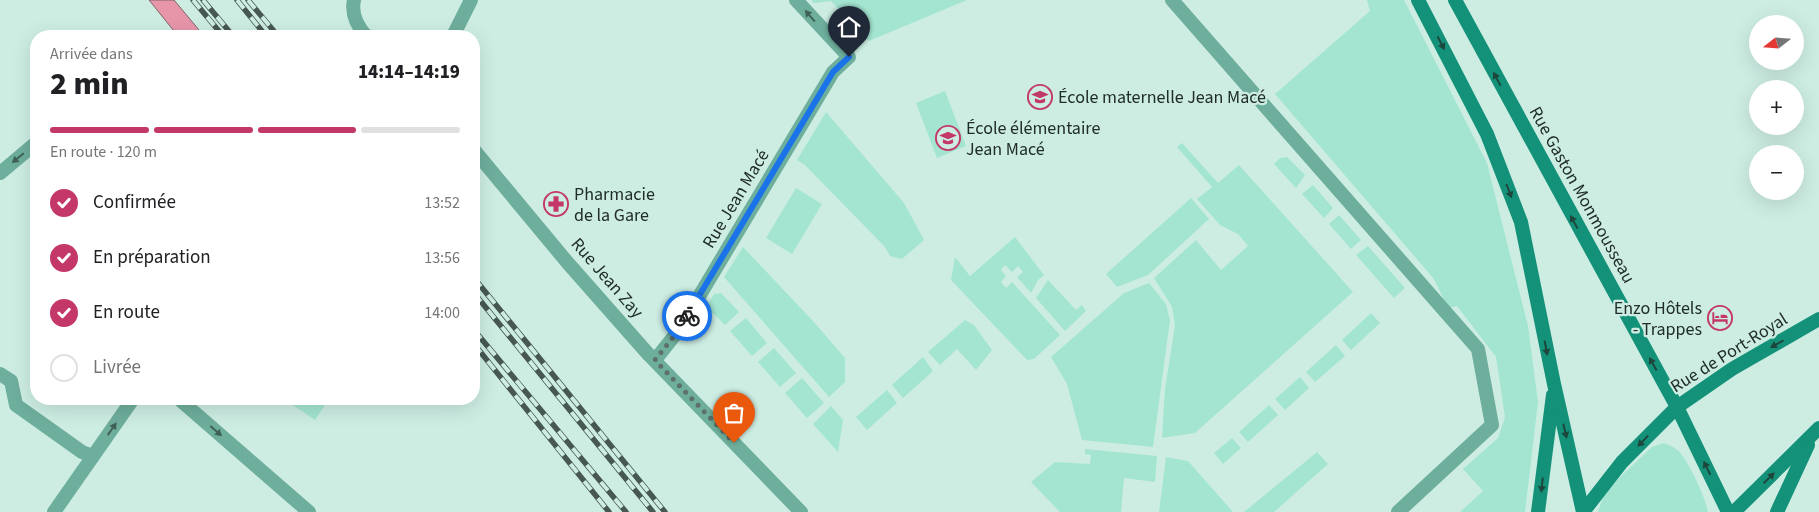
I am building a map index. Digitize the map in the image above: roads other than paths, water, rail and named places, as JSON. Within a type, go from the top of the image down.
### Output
[{"type":"main road","points":[[1418,0],[1488,134],[1521,222],[1554,384],[1583,512]]},
{"type":"main road","name":"Rue Gaston Monmousseau","points":[[1455,0],[1677,407],[1728,512]]},
{"type":"main road","name":"Rue de Port-Royal","points":[[1583,512],[1622,462],[1677,407],[1732,369],[1819,319]]},
{"type":"main road","points":[[1538,512],[1554,384]]},
{"type":"main road","points":[[1734,512],[1816,432]]},
{"type":"main road","points":[[1777,512],[1816,432]]},
{"type":"street","points":[[354,0],[353,10],[362,30]]},
{"type":"street","points":[[456,30],[471,0]]},
{"type":"street","name":"Rue Jean Macé","points":[[655,360],[679,330],[833,72],[849,57],[796,0]]},
{"type":"street","points":[[1172,0],[1478,349],[1492,425],[1398,512]]},
{"type":"street","points":[[0,173],[30,148]]},
{"type":"street","name":"Rue Jean Zay","points":[[480,157],[566,262],[655,360],[801,512]]},
{"type":"street","points":[[0,374],[11,382],[16,405],[82,452],[93,456]]},
{"type":"street","points":[[54,512],[129,405]]},
{"type":"street","points":[[186,405],[310,512]]},
{"type":"railway","points":[[193,0],[218,30]]},
{"type":"railway","points":[[203,0],[228,30]]},
{"type":"railway","points":[[237,0],[261,30]]},
{"type":"railway","points":[[248,0],[273,30]]},
{"type":"railway","points":[[480,285],[665,512]]},
{"type":"railway","points":[[480,300],[653,512]]},
{"type":"railway","points":[[480,337],[626,512]]},
{"type":"railway","points":[[480,351],[609,512]]},
{"type":"place","name":"École maternelle Jean Macé","points":[[1040,97]]},
{"type":"place","name":"École élémentaire Jean Macé","points":[[948,138]]},
{"type":"place","name":"Pharmacie de la Gare","points":[[556,204]]},
{"type":"place","name":"Enzo Hôtels - Trappes","points":[[1720,318]]}]
